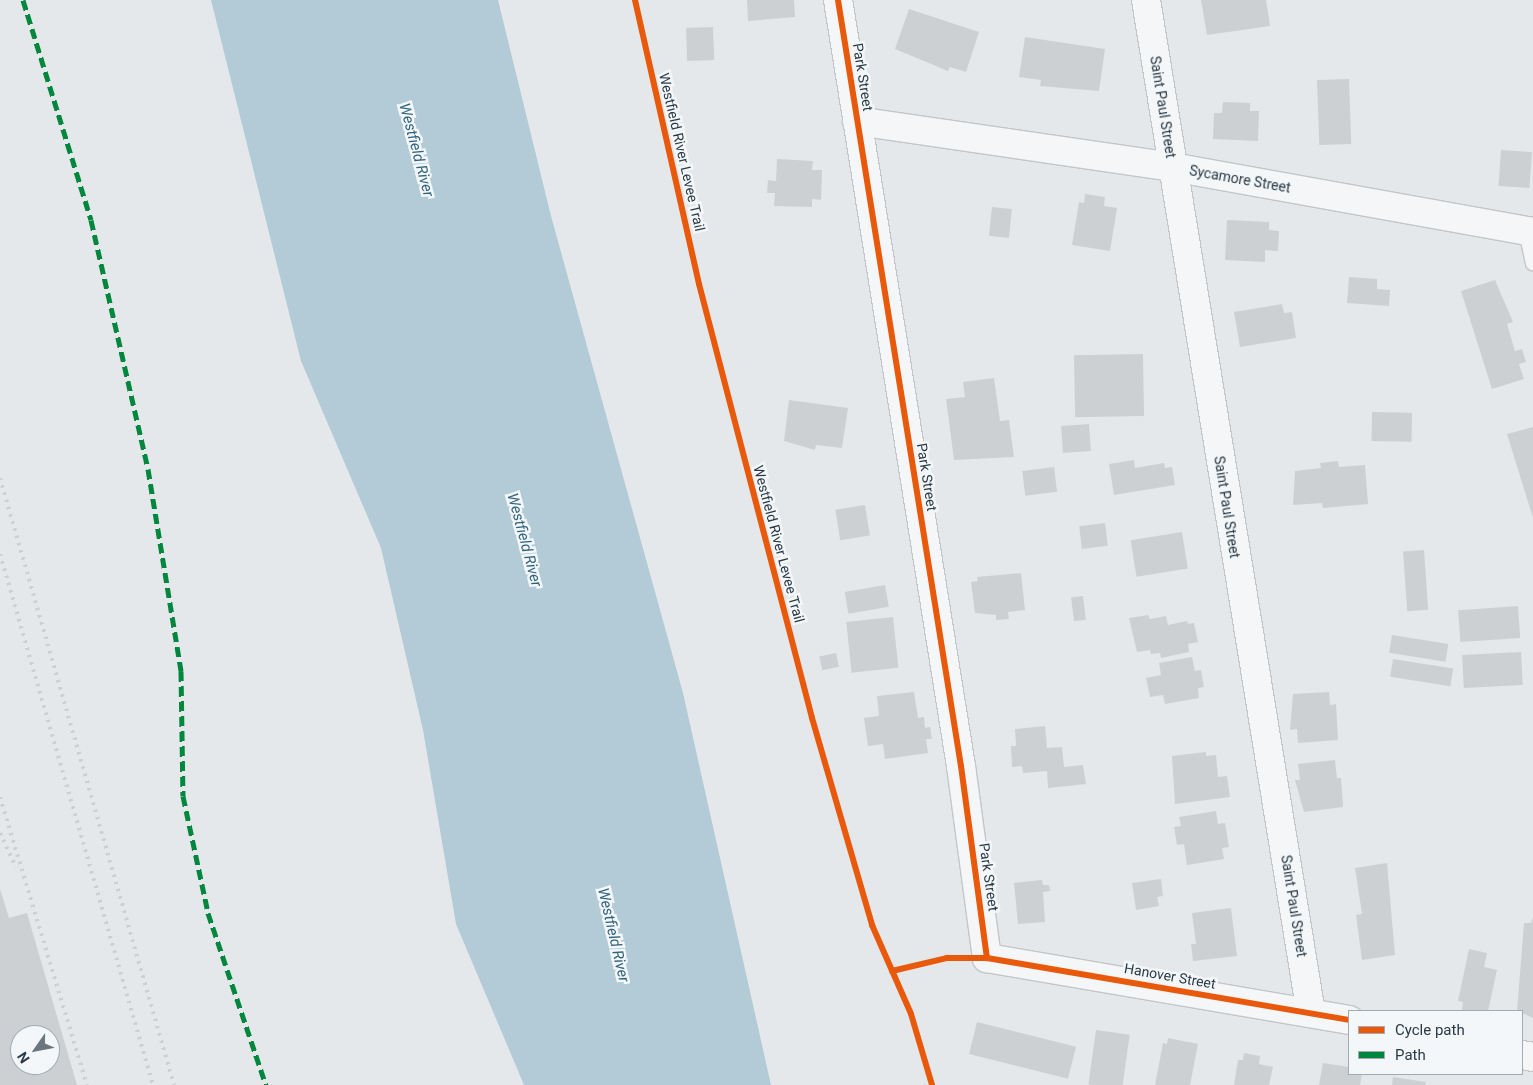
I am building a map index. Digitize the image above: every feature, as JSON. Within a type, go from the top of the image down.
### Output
[{"type":"street","name":"Park Street","points":[[838,0],[959,757],[987,958]]},
{"type":"street","name":"Saint Paul Street","points":[[1146,0],[1311,1013]]},
{"type":"street","name":"Sycamore Street","points":[[857,121],[1172,167],[1529,232]]},
{"type":"street","name":"Hanover Street","points":[[987,958],[1348,1020]]},
{"type":"lane","points":[[1529,232],[1533,263]]},
{"type":"water","name":"Westfield River","points":[[211,0],[498,0],[551,216],[683,693],[771,1085],[524,1085],[456,924],[423,730],[381,548],[301,361]]},
{"type":"building","points":[[747,0],[794,0],[795,17],[748,21]]},
{"type":"building","points":[[1201,0],[1266,0],[1270,26],[1207,35]]},
{"type":"building","points":[[909,9],[979,32],[966,72],[950,67],[948,71],[895,49]]},
{"type":"building","points":[[713,27],[714,60],[687,61],[686,28]]},
{"type":"building","points":[[1025,37],[1105,49],[1099,91],[1040,86],[1041,80],[1019,77]]},
{"type":"building","points":[[1349,79],[1351,144],[1319,145],[1317,80]]},
{"type":"building","points":[[1223,102],[1250,103],[1250,111],[1259,111],[1258,141],[1213,139],[1214,113],[1222,113]]},
{"type":"building","points":[[1501,150],[1532,152],[1529,188],[1498,186]]},
{"type":"building","points":[[777,159],[813,161],[812,170],[822,170],[821,200],[812,199],[812,207],[774,206],[775,193],[767,193],[768,180],[776,181]]},
{"type":"building","points":[[1085,194],[1105,197],[1104,206],[1117,208],[1110,251],[1072,245],[1079,202],[1084,203]]},
{"type":"building","points":[[992,207],[1012,209],[1009,238],[989,236]]},
{"type":"building","points":[[1227,220],[1269,222],[1269,230],[1279,231],[1278,251],[1265,250],[1265,262],[1225,260]]},
{"type":"building","points":[[1349,277],[1377,279],[1377,289],[1390,290],[1389,306],[1347,303]]},
{"type":"building","points":[[1495,280],[1513,322],[1507,324],[1515,351],[1522,349],[1526,362],[1519,364],[1524,379],[1492,389],[1461,291]]},
{"type":"building","points":[[1282,304],[1284,313],[1292,312],[1296,338],[1240,347],[1234,312]]},
{"type":"building","points":[[1143,354],[1144,416],[1075,417],[1074,355]]},
{"type":"building","points":[[994,378],[1000,421],[1009,420],[1014,457],[954,460],[946,399],[965,397],[963,382]]},
{"type":"building","points":[[789,400],[848,408],[842,448],[816,445],[815,450],[784,441]]},
{"type":"building","points":[[1372,412],[1412,413],[1411,442],[1371,441]]},
{"type":"building","points":[[1089,424],[1091,451],[1063,453],[1061,426]]},
{"type":"building","points":[[1533,427],[1533,518],[1507,434]]},
{"type":"building","points":[[1134,460],[1135,468],[1164,463],[1165,468],[1172,467],[1175,485],[1114,495],[1109,464]]},
{"type":"building","points":[[1338,461],[1339,467],[1365,465],[1368,504],[1323,508],[1322,503],[1293,505],[1295,471],[1321,468],[1320,463]]},
{"type":"building","points":[[1054,467],[1057,492],[1025,496],[1022,471]]},
{"type":"building","points":[[865,505],[870,536],[840,540],[835,510]]},
{"type":"building","points":[[1105,523],[1108,546],[1082,549],[1079,526]]},
{"type":"building","points":[[1182,532],[1188,569],[1136,577],[1131,540]]},
{"type":"building","points":[[1424,550],[1428,610],[1407,611],[1403,551]]},
{"type":"building","points":[[1021,573],[1025,610],[1008,612],[1009,619],[996,620],[996,615],[975,613],[971,582],[978,581],[977,577]]},
{"type":"building","points":[[885,585],[889,607],[848,614],[845,592]]},
{"type":"building","points":[[1083,596],[1086,620],[1074,621],[1071,597]]},
{"type":"building","points":[[1518,606],[1520,638],[1460,642],[1458,610]]},
{"type":"building","points":[[1148,615],[1150,619],[1166,616],[1168,625],[1187,621],[1188,624],[1194,623],[1198,642],[1188,644],[1189,652],[1161,658],[1160,653],[1151,654],[1150,650],[1137,652],[1129,618]]},
{"type":"building","points":[[893,617],[898,668],[852,673],[846,622]]},
{"type":"building","points":[[1392,635],[1448,644],[1445,662],[1389,653]]},
{"type":"building","points":[[1521,652],[1523,685],[1464,688],[1462,655]]},
{"type":"building","points":[[836,653],[839,667],[822,670],[819,657]]},
{"type":"building","points":[[1192,657],[1195,671],[1201,670],[1204,687],[1198,688],[1199,698],[1165,704],[1163,695],[1150,697],[1146,678],[1161,675],[1159,663]]},
{"type":"building","points":[[1393,659],[1453,669],[1450,686],[1390,677]]},
{"type":"building","points":[[914,692],[918,718],[924,717],[925,728],[930,727],[932,739],[926,739],[928,753],[885,759],[883,744],[868,746],[864,718],[879,716],[877,696]]},
{"type":"building","points":[[1329,692],[1330,705],[1336,704],[1338,740],[1298,743],[1297,729],[1290,730],[1293,694]]},
{"type":"building","points":[[1045,726],[1047,748],[1062,747],[1064,767],[1083,765],[1086,784],[1048,788],[1047,771],[1023,773],[1022,766],[1012,767],[1011,746],[1016,746],[1015,729]]},
{"type":"building","points":[[1206,752],[1206,756],[1216,755],[1218,777],[1227,776],[1230,797],[1175,804],[1172,756]]},
{"type":"building","points":[[1335,760],[1337,778],[1341,778],[1343,807],[1304,812],[1295,780],[1300,780],[1298,764]]},
{"type":"building","points":[[1216,811],[1218,824],[1225,823],[1229,847],[1222,848],[1224,859],[1187,865],[1184,844],[1177,845],[1174,827],[1181,826],[1179,817]]},
{"type":"building","points":[[1387,863],[1395,955],[1362,960],[1356,915],[1362,914],[1355,868]]},
{"type":"building","points":[[1161,879],[1163,896],[1157,897],[1159,906],[1136,910],[1132,883]]},
{"type":"building","points":[[1042,880],[1043,885],[1049,885],[1050,891],[1043,892],[1045,922],[1018,924],[1014,883]]},
{"type":"building","points":[[0,889],[9,918],[27,913],[60,1025],[10,1025],[10,1075],[60,1075],[60,1027],[77,1085],[0,1085]]},
{"type":"building","points":[[1231,908],[1237,956],[1193,961],[1191,944],[1196,944],[1192,913]]},
{"type":"building","points":[[1533,917],[1533,1018],[1523,1014],[1523,1010],[1517,1010],[1524,923],[1531,923]]},
{"type":"building","points":[[1469,949],[1487,953],[1484,967],[1497,970],[1488,1010],[1462,1010],[1463,1002],[1458,1001]]},
{"type":"building","points":[[977,1022],[1076,1047],[1068,1079],[969,1054]]},
{"type":"building","points":[[1096,1030],[1130,1035],[1123,1085],[1088,1084]]},
{"type":"building","points":[[1168,1038],[1198,1044],[1190,1085],[1155,1085],[1163,1043],[1167,1044]]},
{"type":"building","points":[[1244,1053],[1260,1056],[1259,1064],[1273,1067],[1269,1085],[1234,1085],[1238,1060],[1243,1060]]},
{"type":"building","points":[[1323,1063],[1348,1067],[1348,1075],[1362,1075],[1360,1085],[1319,1085]]},
{"type":"building","points":[[1393,1077],[1426,1082],[1425,1085],[1392,1085]]},
{"type":"railway","points":[[0,478],[174,1085]]},
{"type":"railway","points":[[0,554],[153,1085]]},
{"type":"railway","points":[[0,797],[87,1085]]},
{"type":"railway","points":[[0,833],[16,868]]},
{"type":"marked path","points":[[23,0],[91,220],[148,469],[181,671],[183,796],[208,913],[266,1085]]},
{"type":"cycle path","name":"Westfield River Levee Trail","points":[[635,0],[699,284],[812,718],[872,925],[911,1014],[932,1085]]},
{"type":"cycle path","points":[[838,0],[961,766],[987,958]]},
{"type":"cycle path","points":[[892,971],[947,958],[987,958],[1348,1020]]}]
